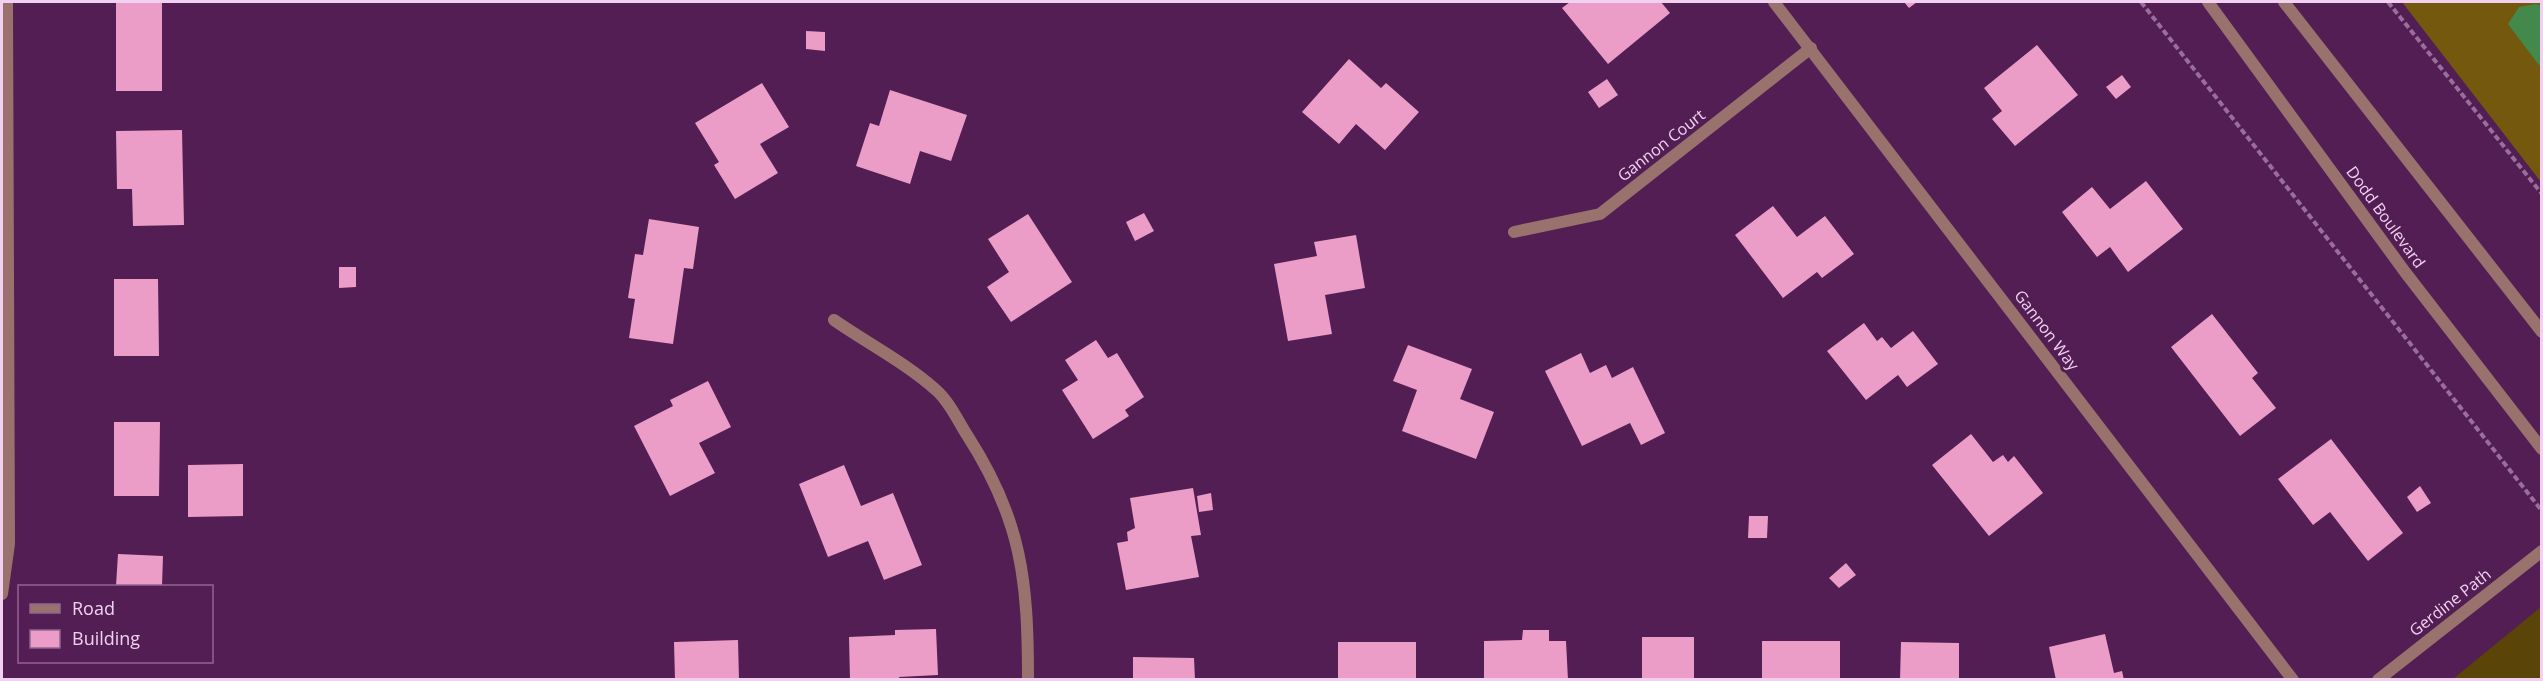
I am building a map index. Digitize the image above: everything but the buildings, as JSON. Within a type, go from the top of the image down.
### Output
[{"type":"street","points":[[2,594],[9,544],[7,2]]},
{"type":"street","name":"Gannon Way","points":[[1774,2],[2293,680]]},
{"type":"street","name":"Dodd Boulevard","points":[[2208,2],[2405,272],[2541,449]]},
{"type":"street","points":[[2284,2],[2541,332]]},
{"type":"street","name":"Gannon Court","points":[[1514,232],[1600,214],[1810,48]]},
{"type":"street","points":[[834,320],[938,391],[990,470],[1012,523],[1023,568],[1028,614],[1028,680]]},
{"type":"street","name":"Gerdine Path","points":[[2378,680],[2541,551]]},
{"type":"path","points":[[2141,2],[2541,510]]},
{"type":"path","points":[[2388,2],[2541,194]]},
{"type":"shaded area","points":[[2402,2],[2541,2],[2541,5],[2536,4],[2509,24],[2541,68],[2541,182]]},
{"type":"shaded area","points":[[2541,5],[2541,68],[2508,24],[2519,7]]},
{"type":"shaded area","points":[[2541,607],[2541,679],[2453,679]]}]
